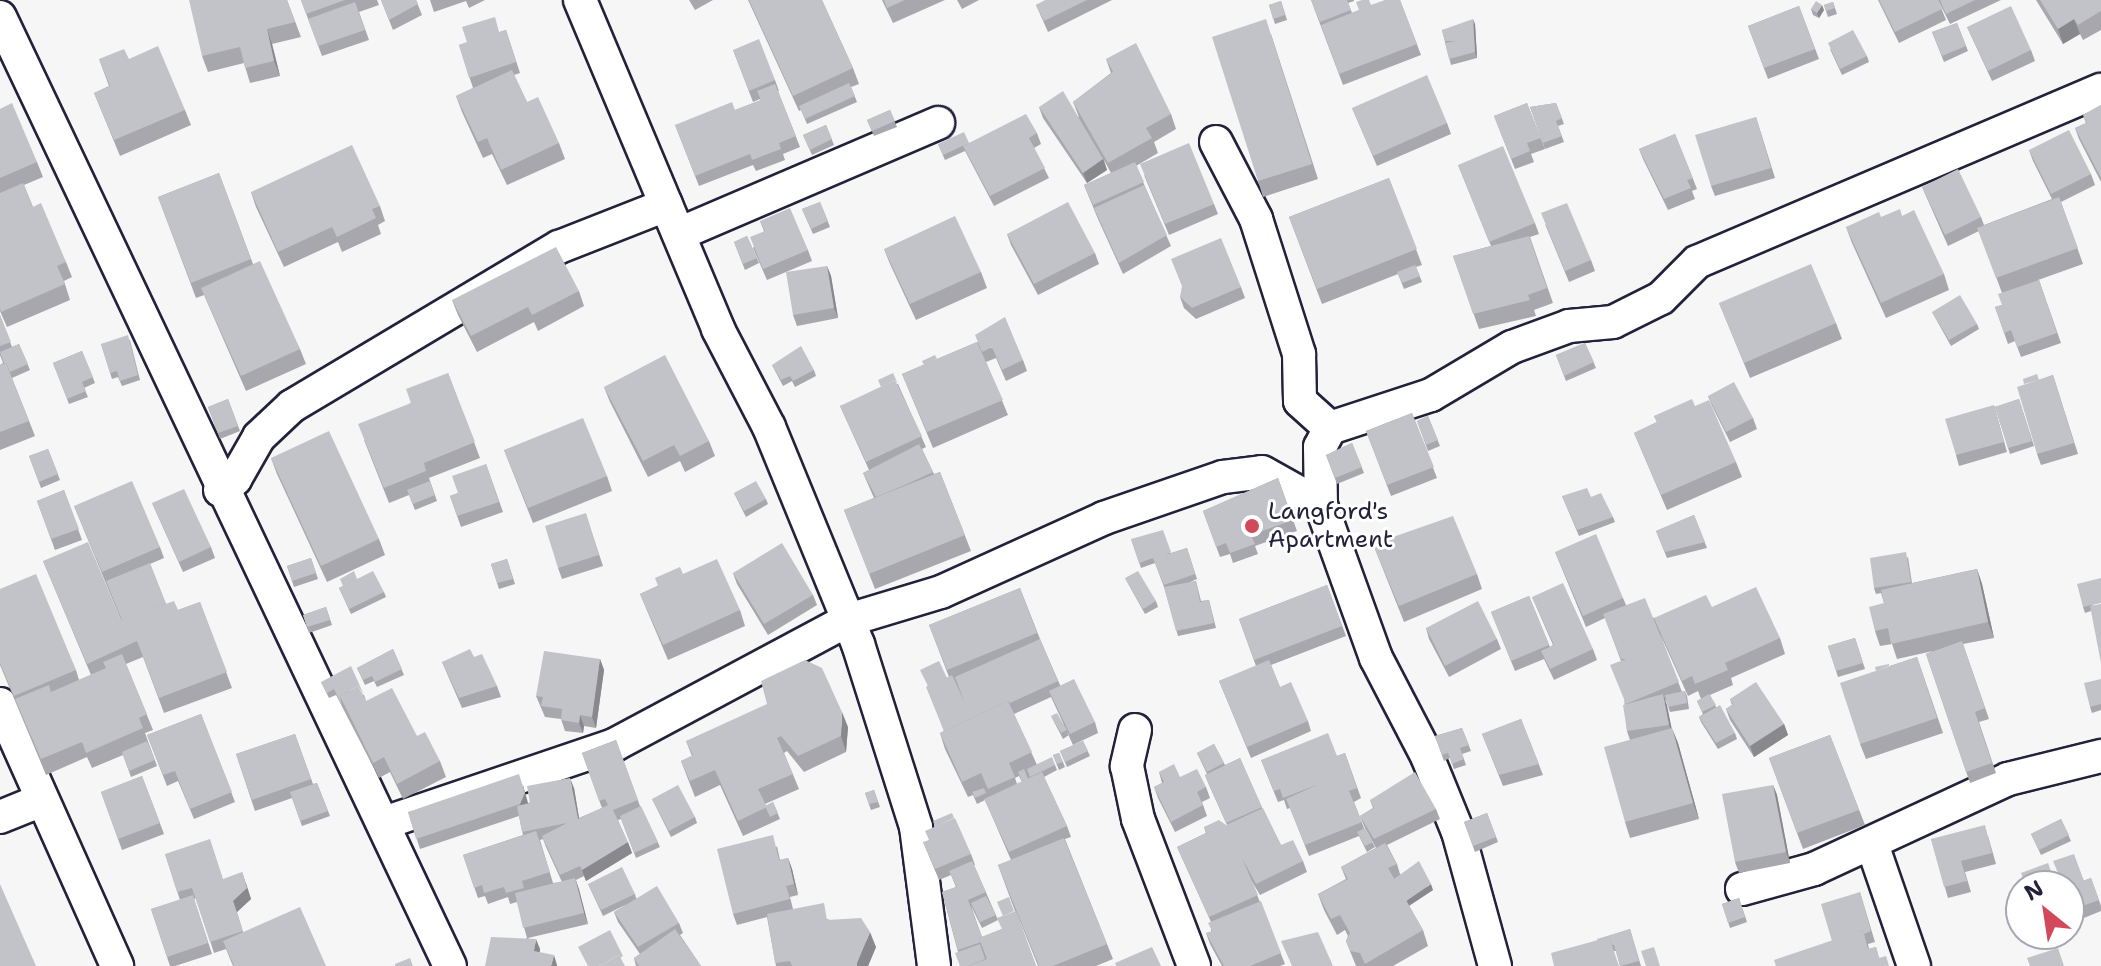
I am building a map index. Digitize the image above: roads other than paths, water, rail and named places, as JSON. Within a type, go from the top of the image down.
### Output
[{"type":"street","points":[[580,0],[718,329],[769,427],[848,620],[916,827],[934,966]]},
{"type":"street","points":[[0,17],[118,260],[220,490],[384,823],[450,966]]},
{"type":"street","points":[[1495,966],[1458,832],[1427,756],[1376,658],[1321,505],[1320,447],[1330,428],[1431,395],[1512,347],[1569,326],[1613,322],[1661,298],[1697,262],[2101,90]]},
{"type":"street","points":[[679,234],[938,123]]},
{"type":"street","points":[[1216,142],[1256,219],[1299,354],[1300,401],[1330,428]]},
{"type":"street","points":[[220,490],[235,479],[259,437],[292,406],[559,247],[666,205]]},
{"type":"street","points":[[384,823],[614,745],[848,620],[941,592],[1104,518],[1223,477],[1262,472],[1321,505]]},
{"type":"street","points":[[0,704],[117,966]]},
{"type":"street","points":[[1135,730],[1127,766],[1138,819],[1194,966]]},
{"type":"street","points":[[1742,889],[1814,869],[2008,779],[2101,756]]},
{"type":"street","points":[[0,817],[42,800]]},
{"type":"street","points":[[1872,844],[1914,966]]},
{"type":"place","name":"Langford's Apartment","points":[[1252,526]]}]
